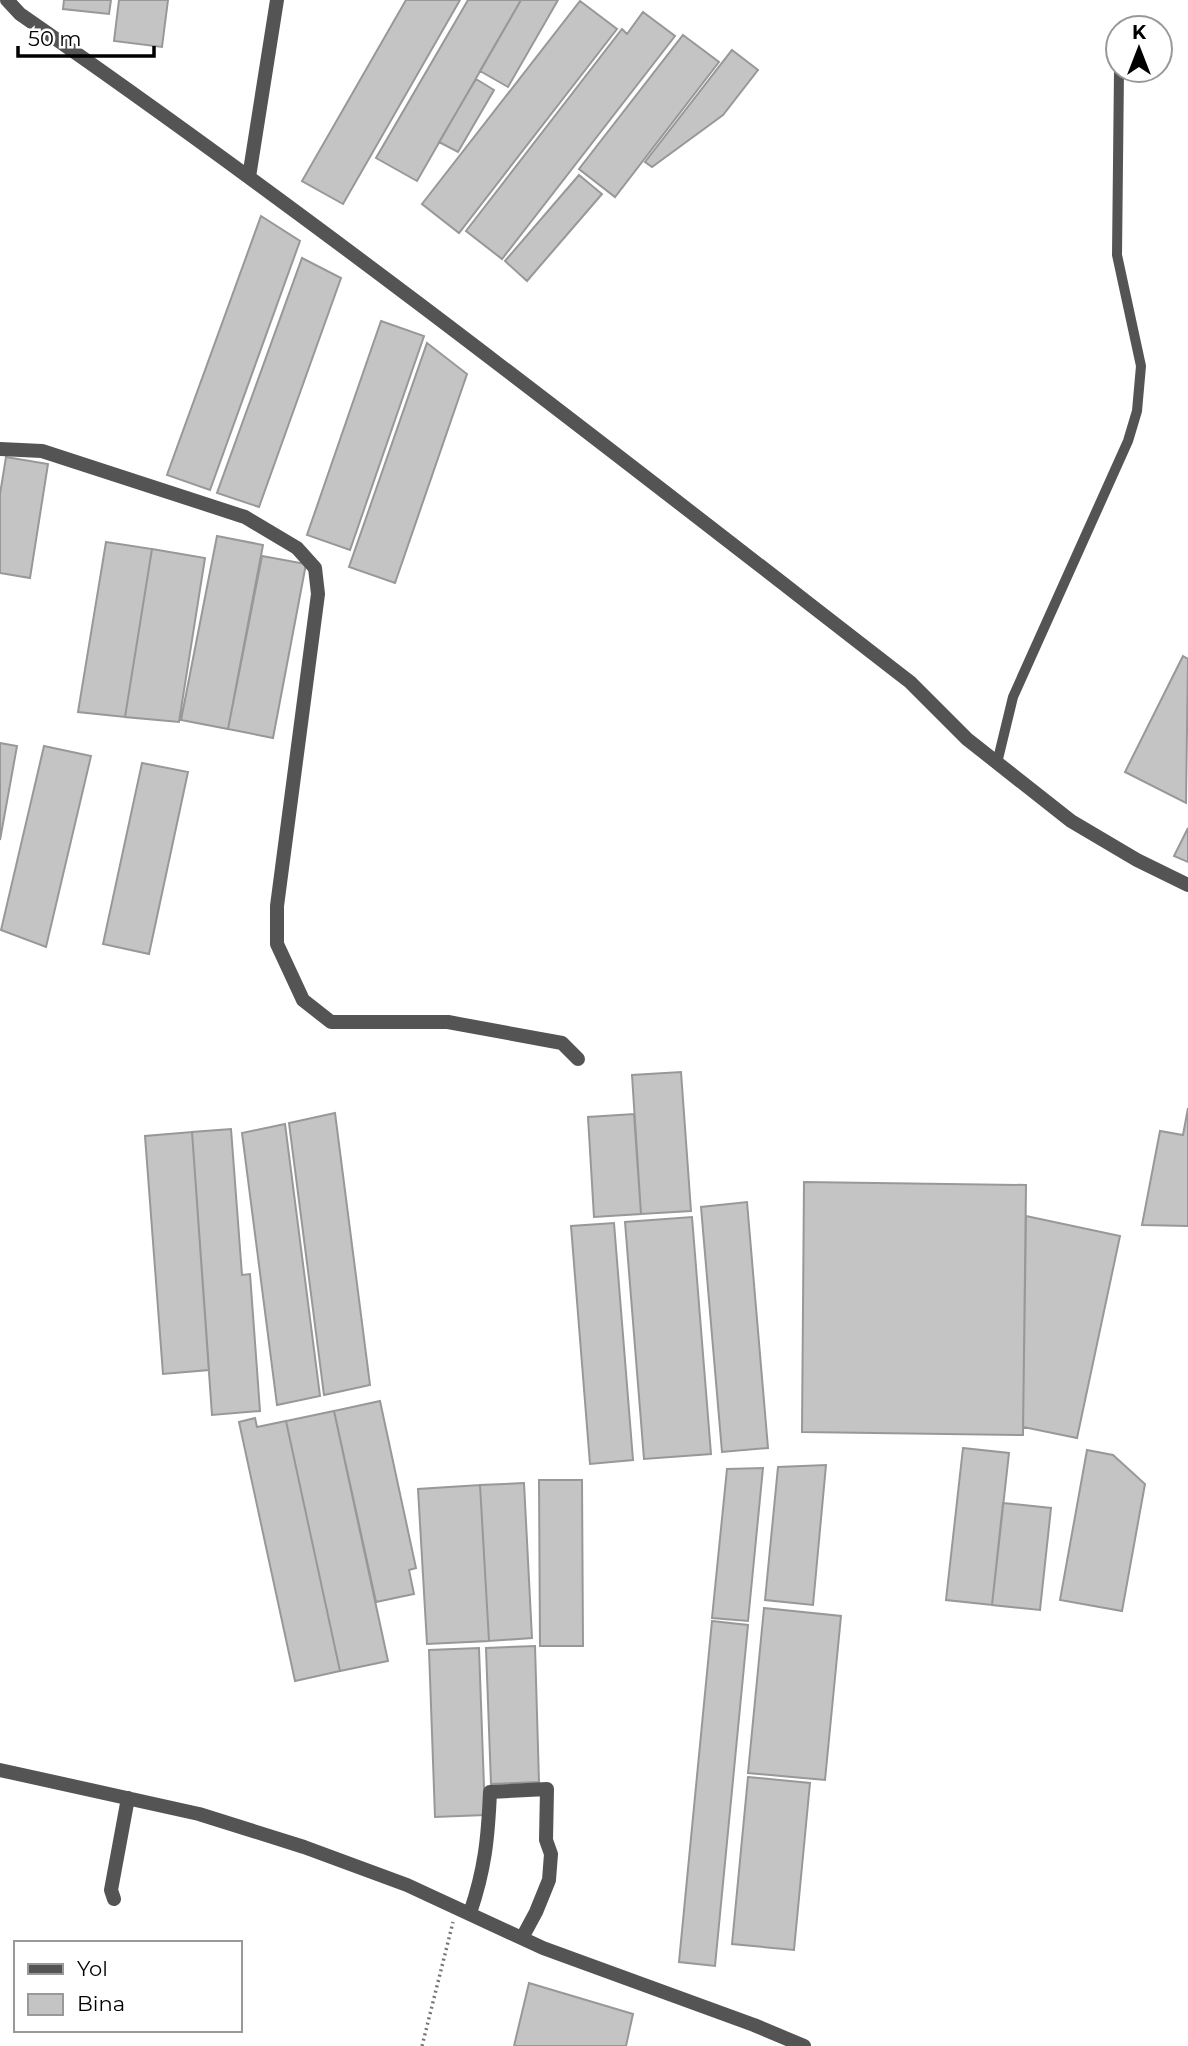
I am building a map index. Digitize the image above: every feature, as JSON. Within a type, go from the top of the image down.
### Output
[{"type":"street","points":[[6,0],[20,14],[164,113],[436,317],[910,682],[967,739],[1071,821],[1137,860],[1188,885]]},
{"type":"street","points":[[249,177],[277,0]]},
{"type":"street","points":[[0,449],[42,451],[245,517],[297,548],[315,568],[318,594],[276,906],[276,944],[303,1000],[331,1021],[448,1022],[562,1043],[578,1059]]},
{"type":"street","points":[[0,1770],[199,1814],[304,1847],[407,1885],[543,1948],[804,2046]]},
{"type":"street","points":[[463,1910],[482,1879],[488,1843],[489,1792],[547,1788],[546,1840],[551,1854],[549,1880],[522,1938]]},
{"type":"street","points":[[114,1899],[111,1890],[128,1798]]},
{"type":"lane","points":[[997,763],[1013,697],[1128,440],[1137,411],[1141,366],[1117,255],[1119,84]]},
{"type":"path","points":[[422,2046],[463,1910]]},
{"type":"building","points":[[64,0],[111,0],[109,14],[63,9]]},
{"type":"building","points":[[119,0],[168,0],[162,47],[114,41]]},
{"type":"building","points":[[406,0],[460,0],[343,204],[302,181]]},
{"type":"building","points":[[468,0],[521,0],[417,181],[376,158]]},
{"type":"building","points":[[521,0],[558,0],[508,87],[480,71]]},
{"type":"building","points":[[580,1],[617,29],[459,233],[422,204]]},
{"type":"building","points":[[643,12],[675,36],[502,259],[466,231],[622,29],[627,34]]},
{"type":"building","points":[[683,35],[719,62],[615,197],[579,169]]},
{"type":"building","points":[[732,50],[758,70],[723,115],[652,167],[645,162]]},
{"type":"building","points":[[476,79],[494,90],[458,152],[439,142]]},
{"type":"building","points":[[579,175],[602,194],[527,281],[505,261]]},
{"type":"building","points":[[261,216],[300,241],[210,490],[167,475]]},
{"type":"building","points":[[302,258],[341,278],[259,507],[217,493]]},
{"type":"building","points":[[381,321],[424,336],[350,550],[307,535]]},
{"type":"building","points":[[427,343],[467,374],[395,583],[349,567]]},
{"type":"building","points":[[6,457],[48,464],[30,578],[0,573],[0,494]]},
{"type":"building","points":[[217,536],[263,545],[228,729],[181,720]]},
{"type":"building","points":[[106,542],[152,549],[125,717],[78,712]]},
{"type":"building","points":[[152,549],[205,558],[179,722],[125,717]]},
{"type":"building","points":[[262,556],[306,564],[273,738],[228,729]]},
{"type":"building","points":[[1183,656],[1188,659],[1186,803],[1125,772]]},
{"type":"building","points":[[0,743],[17,746],[0,840]]},
{"type":"building","points":[[44,746],[91,756],[46,947],[1,930]]},
{"type":"building","points":[[142,763],[188,772],[149,954],[103,944]]},
{"type":"building","points":[[1188,828],[1188,862],[1174,856]]},
{"type":"building","points":[[681,1072],[691,1211],[641,1214],[632,1075]]},
{"type":"building","points":[[1188,1108],[1188,1226],[1142,1225],[1160,1131],[1183,1135]]},
{"type":"building","points":[[335,1113],[370,1385],[324,1395],[289,1123]]},
{"type":"building","points":[[634,1114],[641,1214],[594,1217],[588,1117]]},
{"type":"building","points":[[285,1124],[320,1396],[277,1405],[242,1133]]},
{"type":"building","points":[[231,1129],[242,1275],[250,1274],[260,1411],[212,1415],[192,1132]]},
{"type":"building","points":[[192,1132],[209,1370],[163,1374],[145,1136]]},
{"type":"building","points":[[804,1182],[1026,1185],[1023,1435],[802,1432]]},
{"type":"building","points":[[747,1202],[768,1448],[722,1452],[701,1207]]},
{"type":"building","points":[[1026,1216],[1120,1236],[1077,1438],[1023,1427]]},
{"type":"building","points":[[692,1217],[711,1454],[644,1459],[625,1222]]},
{"type":"building","points":[[614,1223],[633,1460],[590,1464],[571,1226]]},
{"type":"building","points":[[380,1401],[416,1568],[409,1570],[414,1594],[376,1602],[334,1411]]},
{"type":"building","points":[[334,1411],[388,1661],[340,1671],[286,1421]]},
{"type":"building","points":[[255,1418],[257,1427],[286,1421],[340,1671],[295,1681],[239,1422]]},
{"type":"building","points":[[963,1448],[1009,1453],[992,1605],[946,1600]]},
{"type":"building","points":[[1087,1450],[1113,1455],[1145,1484],[1122,1611],[1060,1600]]},
{"type":"building","points":[[826,1465],[813,1605],[765,1600],[778,1467]]},
{"type":"building","points":[[763,1468],[748,1621],[712,1618],[727,1469]]},
{"type":"building","points":[[539,1480],[582,1480],[583,1646],[540,1646]]},
{"type":"building","points":[[524,1483],[532,1638],[489,1641],[480,1485]]},
{"type":"building","points":[[480,1485],[489,1641],[427,1644],[418,1489]]},
{"type":"building","points":[[1003,1503],[1051,1508],[1040,1610],[992,1605]]},
{"type":"building","points":[[764,1608],[841,1616],[825,1780],[748,1773]]},
{"type":"building","points":[[712,1621],[748,1625],[715,1966],[679,1962]]},
{"type":"building","points":[[535,1646],[539,1782],[491,1784],[486,1648]]},
{"type":"building","points":[[479,1648],[485,1815],[435,1817],[429,1650]]},
{"type":"building","points":[[748,1777],[810,1783],[794,1950],[732,1944]]},
{"type":"building","points":[[529,1983],[633,2014],[626,2046],[514,2046]]}]
